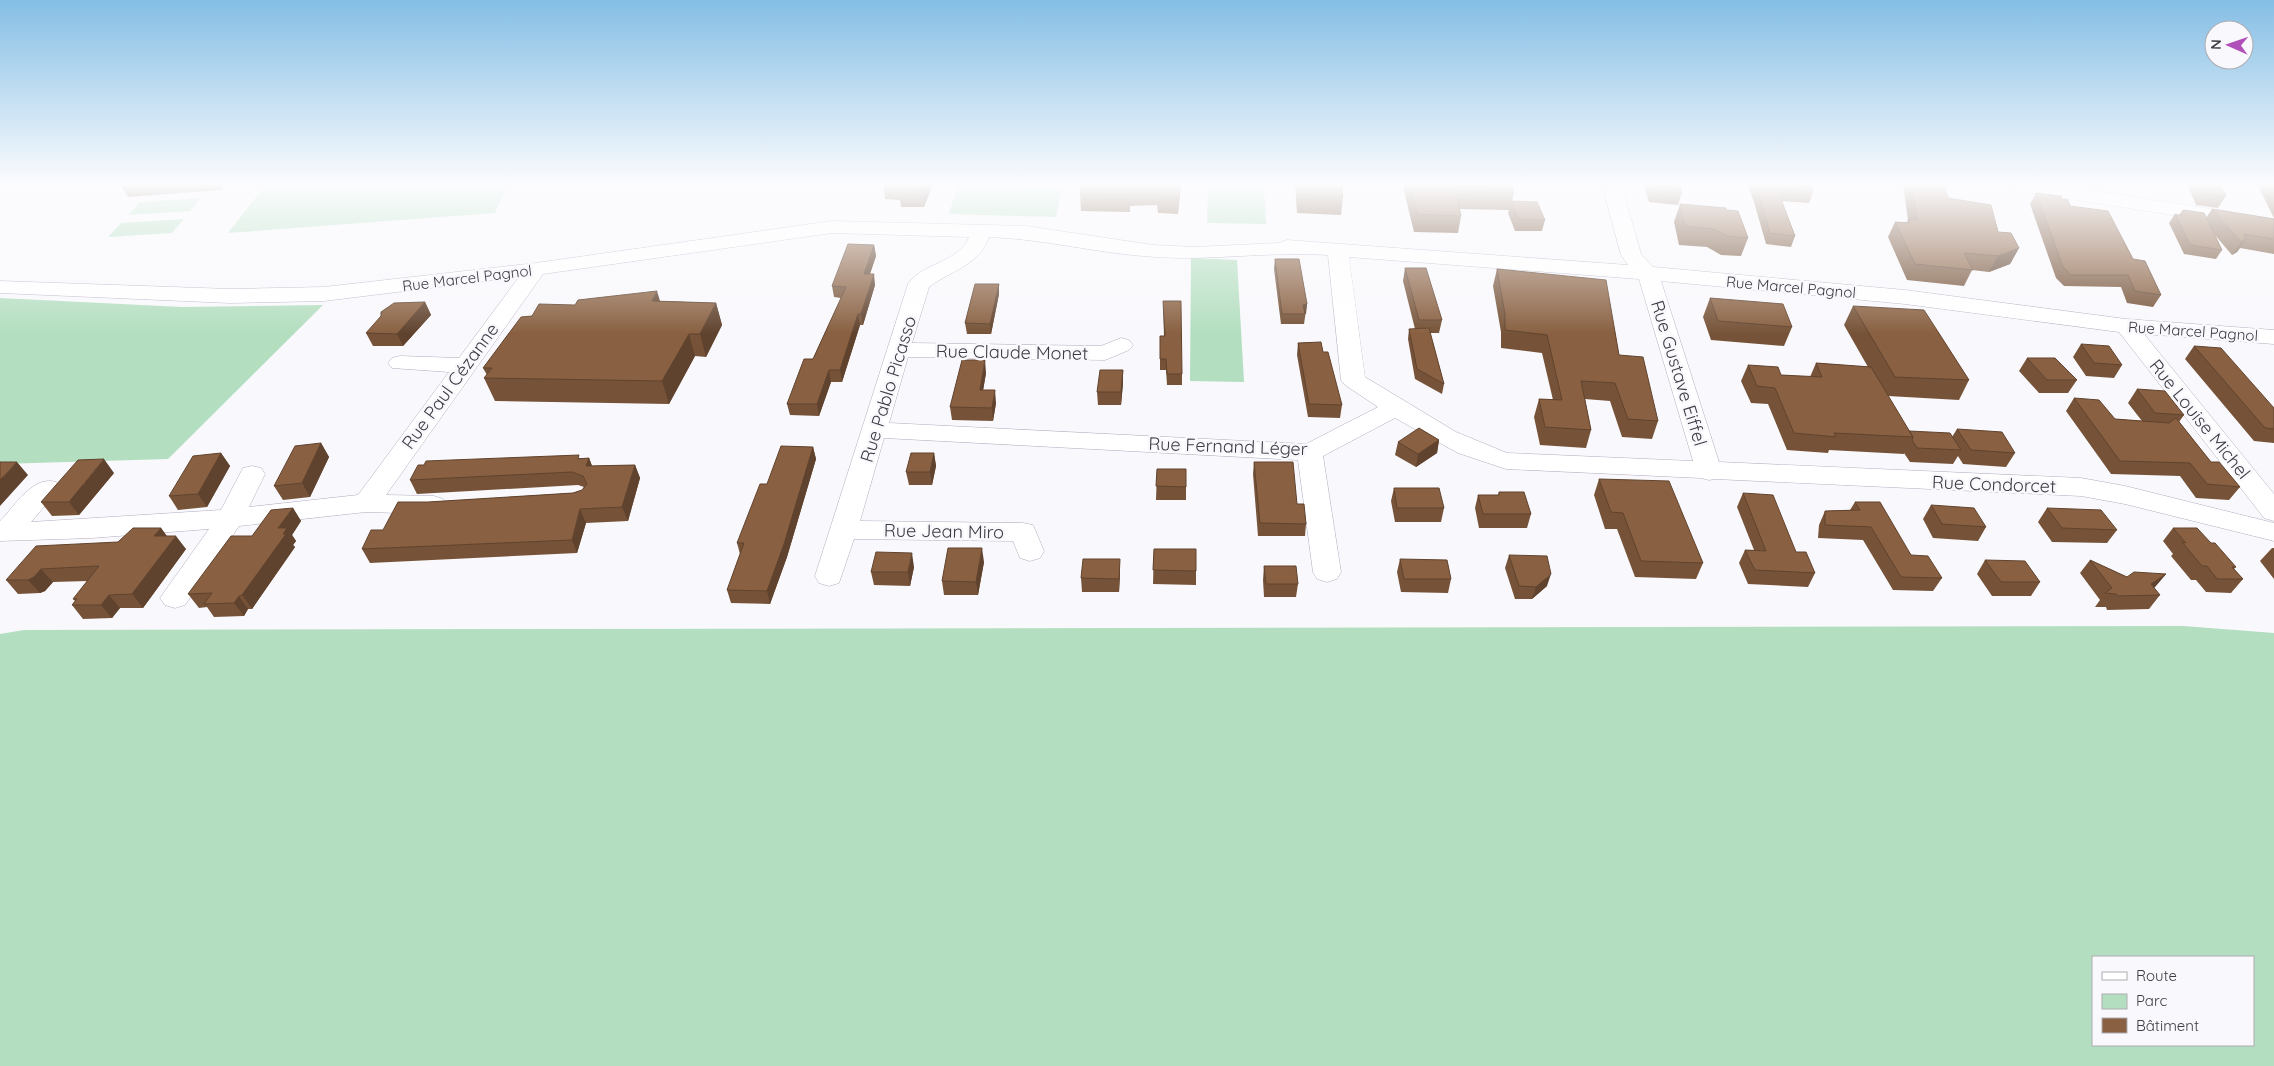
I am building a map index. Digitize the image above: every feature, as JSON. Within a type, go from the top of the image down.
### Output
[{"type":"street","name":"Rue Marcel Pagnol","points":[[0,287],[230,296],[324,294],[536,269],[784,234]]},
{"type":"street","name":"Rue Pablo Picasso","points":[[829,576],[919,284],[932,273],[970,254],[978,244],[980,234]]},
{"type":"street","name":"Rue Marcel Pagnol","points":[[1034,234],[1153,251],[1195,253],[1306,248],[1611,270],[1648,275],[1905,297],[2126,326],[2274,337]]},
{"type":"street","points":[[1626,234],[1632,255],[1648,275]]},
{"type":"street","points":[[1338,251],[1353,380],[1362,425]]},
{"type":"street","name":"Rue Paul Cézanne","points":[[366,503],[536,269]]},
{"type":"street","name":"Rue Gustave Eiffel","points":[[1648,275],[1710,472]]},
{"type":"street","name":"Rue Louise Michel","points":[[2126,326],[2274,512]]},
{"type":"street","name":"Rue Claude Monet","points":[[900,350],[1105,353],[1121,345]]},
{"type":"street","points":[[400,363],[465,365]]},
{"type":"street","points":[[1353,380],[1396,408],[1485,456],[1506,461],[1710,472]]},
{"type":"street","name":"Rue Fernand Léger","points":[[875,430],[1310,452],[1396,408]]},
{"type":"street","points":[[1310,452],[1327,572]]},
{"type":"street","name":"Rue Condorcet","points":[[1710,472],[2081,487],[2125,495],[2274,532]]},
{"type":"street","points":[[175,598],[230,519],[252,474]]},
{"type":"street","points":[[3,532],[47,488]]},
{"type":"street","points":[[3,532],[79,531],[230,519],[366,503],[454,504]]},
{"type":"street","name":"Rue Jean Miro","points":[[844,530],[1023,532],[1030,551]]},
{"type":"green space","points":[[111,234],[160,234],[108,237]]},
{"type":"green space","points":[[1191,258],[1237,260],[1244,382],[1190,381]]},
{"type":"green space","points":[[0,298],[182,307],[323,305],[168,459],[0,464]]},
{"type":"green space","points":[[2183,626],[2274,633],[2274,1066],[0,1066],[0,634],[24,630]]},
{"type":"building","points":[[1723,234],[1746,234],[1748,238]]},
{"type":"building","points":[[1776,234],[1794,234],[1795,236]]},
{"type":"building","points":[[1901,234],[2011,234],[2019,248],[1998,256],[1964,253],[1973,270],[1915,264]]},
{"type":"building","points":[[2051,234],[2120,234],[2133,259],[2145,261],[2161,295],[2135,291],[2128,275],[2071,275],[2063,267]]},
{"type":"building","points":[[2185,234],[2214,234],[2222,250],[2190,245]]},
{"type":"building","points":[[2234,234],[2274,234],[2274,239],[2244,234],[2246,239],[2241,242]]},
{"type":"building","points":[[848,244],[874,245],[864,274],[874,274],[861,314],[858,314],[840,370],[829,370],[817,404],[787,404],[804,359],[813,359],[846,287],[832,286]]},
{"type":"building","points":[[1275,259],[1299,259],[1307,304],[1303,305],[1305,314],[1282,314]]},
{"type":"building","points":[[1405,268],[1426,268],[1442,320],[1419,320]]},
{"type":"building","points":[[1497,269],[1606,280],[1619,355],[1643,357],[1658,421],[1628,419],[1615,383],[1581,381],[1591,430],[1545,427],[1539,399],[1562,400],[1547,335],[1505,330],[1505,314]]},
{"type":"building","points":[[975,284],[999,284],[990,324],[965,323]]},
{"type":"building","points":[[657,291],[652,301],[716,303],[700,334],[689,334],[662,381],[484,378],[492,368],[483,368],[521,317],[532,316],[539,304],[575,305],[578,300]]},
{"type":"building","points":[[1710,298],[1783,304],[1792,327],[1718,321]]},
{"type":"building","points":[[1163,301],[1181,301],[1182,374],[1167,374],[1166,359],[1160,359],[1160,336],[1165,336]]},
{"type":"building","points":[[425,302],[397,334],[366,333],[381,316],[381,312],[394,303]]},
{"type":"building","points":[[1853,306],[1924,310],[1969,380],[1895,377]]},
{"type":"building","points":[[1429,328],[1444,384],[1417,369],[1409,329]]},
{"type":"building","points":[[1321,342],[1323,352],[1328,352],[1342,405],[1309,404],[1298,343]]},
{"type":"building","points":[[2081,344],[2109,346],[2122,365],[2094,363]]},
{"type":"building","points":[[2194,346],[2221,348],[2274,408],[2274,429],[2265,428]]},
{"type":"building","points":[[2027,358],[2055,358],[2077,380],[2047,380]]},
{"type":"building","points":[[962,360],[985,360],[980,390],[995,390],[992,408],[950,407]]},
{"type":"building","points":[[1816,363],[1871,367],[1913,437],[1834,433],[1836,437],[1794,433],[1775,388],[1757,386],[1748,365],[1778,367],[1781,375],[1822,377]]},
{"type":"building","points":[[1100,370],[1123,370],[1121,392],[1097,392]]},
{"type":"building","points":[[2137,389],[2165,391],[2184,415],[2155,413]]},
{"type":"building","points":[[2074,398],[2099,400],[2115,419],[2169,423],[2176,418],[2211,462],[2219,462],[2240,487],[2207,484],[2190,463],[2120,461]]},
{"type":"building","points":[[1419,428],[1439,440],[1418,454],[1398,442]]},
{"type":"building","points":[[1957,429],[2002,432],[2015,453],[1971,450]]},
{"type":"building","points":[[1909,431],[1950,433],[1961,450],[1917,448]]},
{"type":"building","points":[[321,443],[302,483],[274,486],[295,446]]},
{"type":"building","points":[[781,446],[813,447],[784,544],[767,591],[727,590],[744,543],[737,543],[760,484],[767,484]]},
{"type":"building","points":[[221,453],[198,494],[169,496],[193,456]]},
{"type":"building","points":[[911,453],[934,453],[930,472],[906,472]]},
{"type":"building","points":[[579,455],[578,459],[589,458],[586,466],[635,465],[622,507],[580,509],[572,540],[362,549],[371,530],[383,530],[398,502],[428,502],[573,493],[582,490],[587,484],[583,476],[572,472],[410,480],[418,465],[424,465],[426,461]]},
{"type":"building","points":[[104,459],[69,502],[41,502],[78,460]]},
{"type":"building","points":[[0,462],[17,462],[0,480]]},
{"type":"building","points":[[1254,462],[1293,462],[1297,504],[1304,504],[1306,524],[1260,523]]},
{"type":"building","points":[[1157,469],[1186,469],[1186,487],[1156,486]]},
{"type":"building","points":[[1599,479],[1669,481],[1703,563],[1641,561],[1623,513],[1611,512]]},
{"type":"building","points":[[1394,488],[1439,488],[1444,508],[1397,508]]},
{"type":"building","points":[[1499,492],[1524,492],[1531,514],[1483,514],[1478,495],[1499,495]]},
{"type":"building","points":[[1743,493],[1773,495],[1796,552],[1806,552],[1815,573],[1755,570],[1745,550],[1766,551]]},
{"type":"building","points":[[1855,502],[1880,502],[1911,555],[1928,556],[1942,578],[1901,577],[1871,527],[1825,525],[1825,511],[1860,510]]},
{"type":"building","points":[[1931,505],[1974,508],[1986,527],[1942,524]]},
{"type":"building","points":[[293,508],[278,528],[287,528],[283,534],[286,534],[242,595],[234,603],[204,604],[212,593],[188,594],[231,536],[252,536],[271,510]]},
{"type":"building","points":[[2047,508],[2101,510],[2117,530],[2062,528]]},
{"type":"building","points":[[133,528],[161,528],[154,536],[176,536],[132,594],[109,595],[101,605],[72,605],[77,599],[73,599],[99,566],[41,569],[34,577],[28,580],[6,580],[36,546],[118,542]]},
{"type":"building","points":[[2173,528],[2197,528],[2211,543],[2215,543],[2236,567],[2232,567],[2243,579],[2217,579],[2207,566],[2202,566]]},
{"type":"building","points":[[948,548],[982,548],[976,582],[942,581]]},
{"type":"building","points":[[1154,549],[1196,549],[1196,571],[1153,570]]},
{"type":"building","points":[[876,552],[912,553],[908,572],[871,572]]},
{"type":"building","points":[[1509,555],[1547,556],[1551,574],[1536,587],[1519,586]]},
{"type":"building","points":[[1083,559],[1120,559],[1119,579],[1081,578]]},
{"type":"building","points":[[1400,559],[1447,560],[1451,579],[1404,579]]},
{"type":"building","points":[[1985,560],[2025,561],[2040,582],[2001,582]]},
{"type":"building","points":[[2090,560],[2127,577],[2134,572],[2166,574],[2151,584],[2160,595],[2118,596],[2105,593],[2112,588]]},
{"type":"building","points":[[1264,566],[1296,566],[1298,584],[1266,584]]}]
